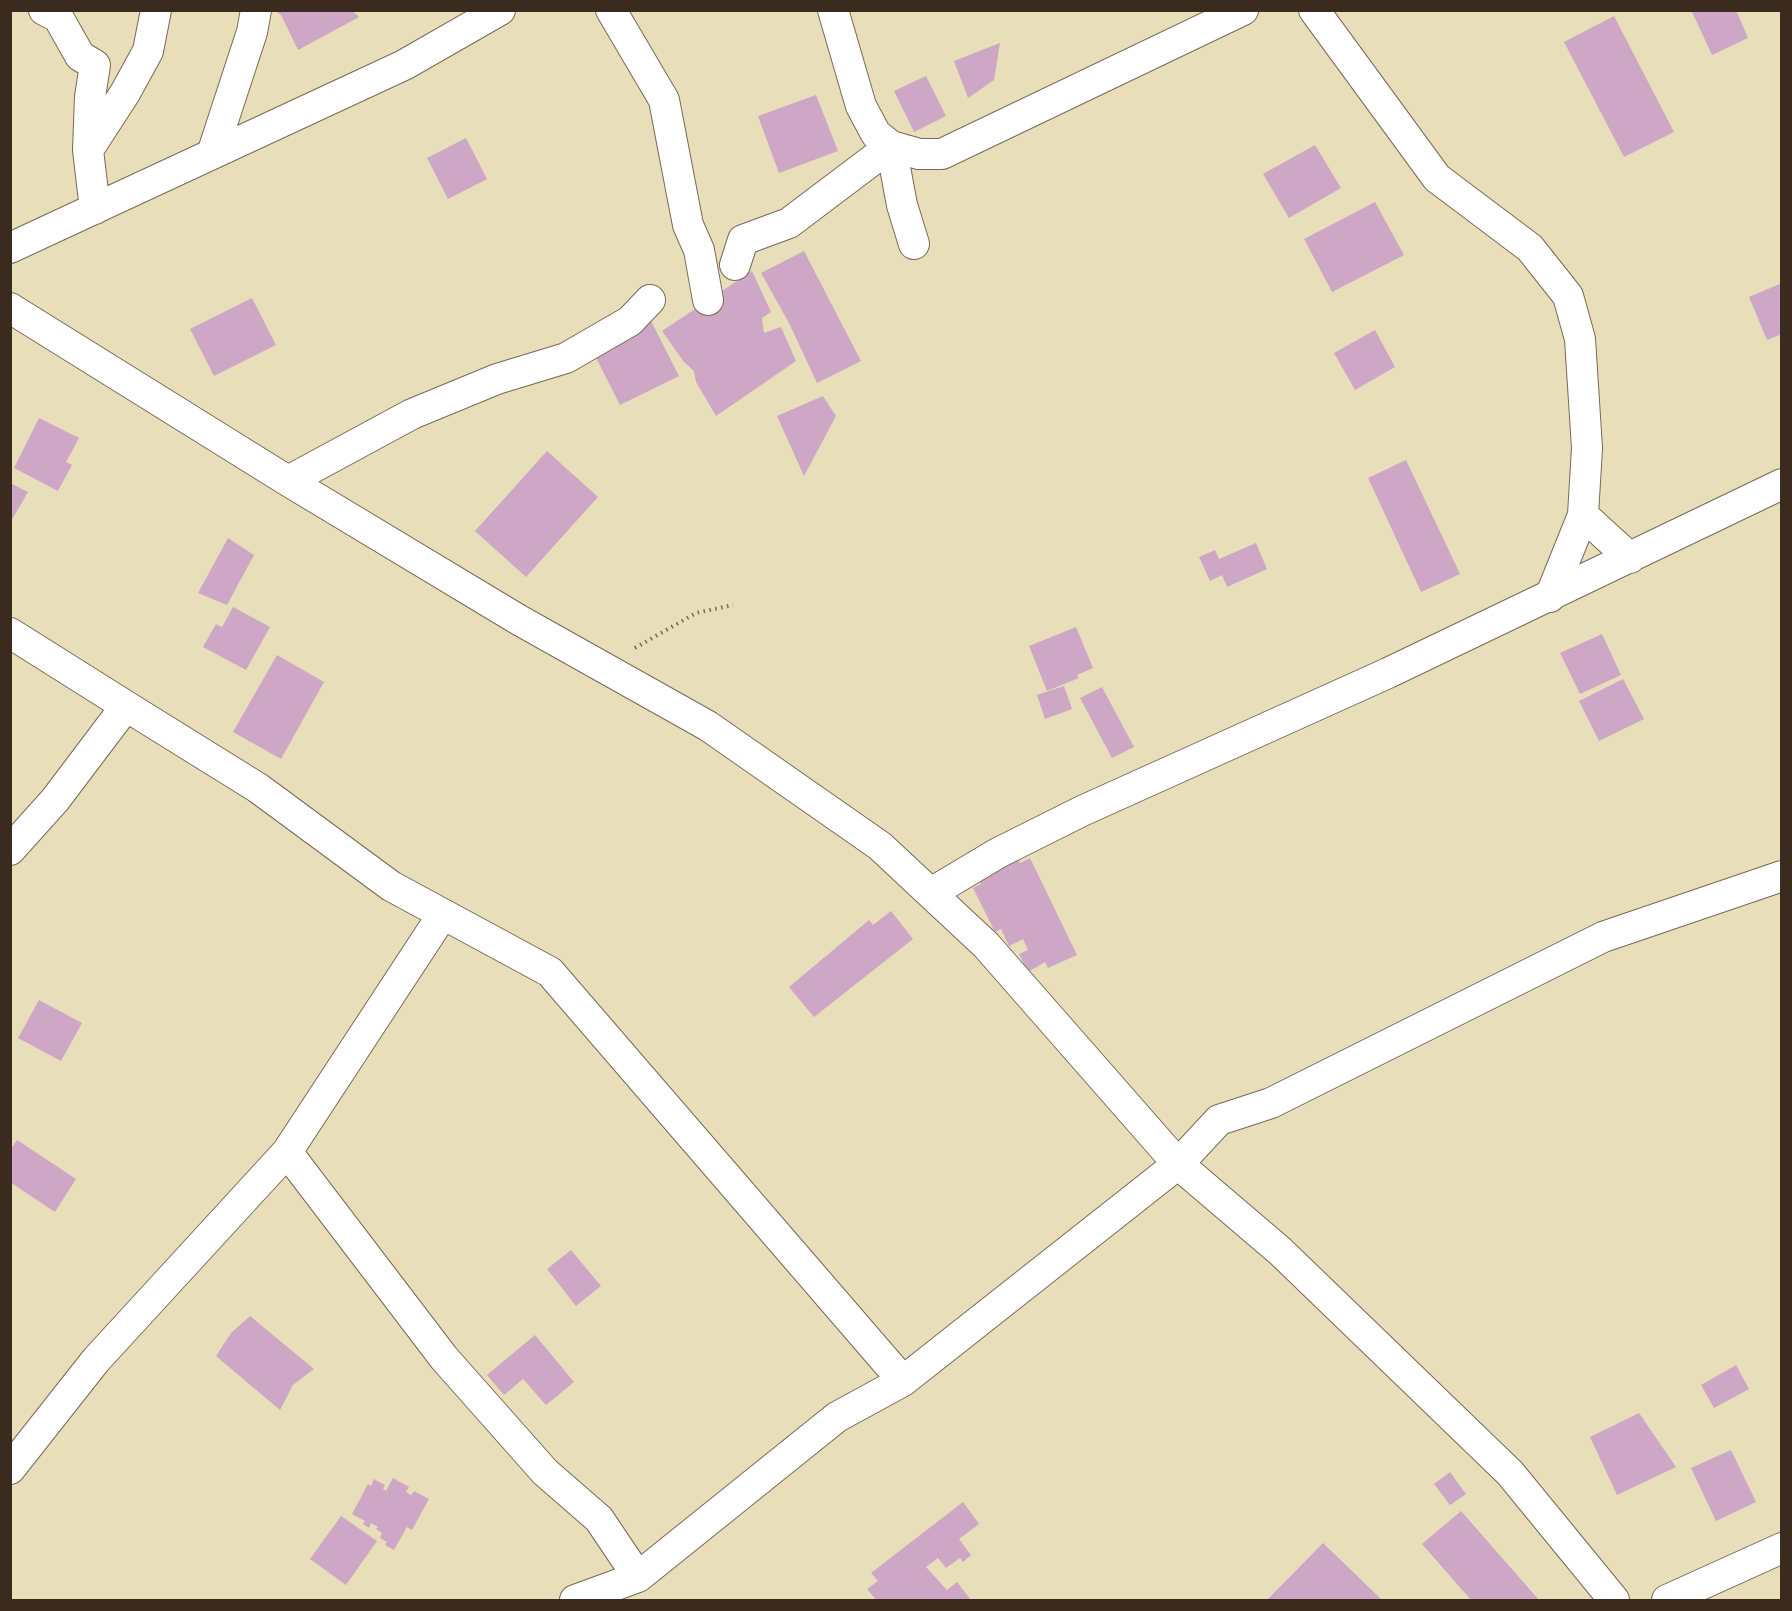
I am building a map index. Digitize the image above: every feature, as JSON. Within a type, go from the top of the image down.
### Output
[{"type":"street","points":[[44,10],[58,17],[80,56],[95,65],[90,97],[88,150],[95,209]]},
{"type":"street","points":[[88,150],[125,93],[148,51],[156,10]]},
{"type":"street","points":[[212,154],[252,32],[256,10]]},
{"type":"street","points":[[10,248],[404,65],[500,10]]},
{"type":"street","points":[[611,10],[664,100],[688,225],[699,250],[708,300]]},
{"type":"street","points":[[833,10],[861,106],[876,134],[891,146],[920,154],[942,154],[1243,10]]},
{"type":"street","points":[[1314,10],[1437,178],[1530,248],[1568,296],[1580,339],[1587,448],[1583,515],[1550,597]]},
{"type":"street","points":[[891,146],[902,205],[914,244]]},
{"type":"street","points":[[735,265],[743,240],[789,223],[891,146]]},
{"type":"street","points":[[288,481],[412,414],[497,379],[566,358],[630,321],[650,300]]},
{"type":"street","points":[[10,308],[288,481],[519,620],[708,726],[880,846],[986,945],[1178,1164],[1280,1251],[1510,1473],[1614,1600]]},
{"type":"street","points":[[931,893],[998,852],[1082,811],[1389,673],[1782,484]]},
{"type":"street","points":[[1583,515],[1630,558]]},
{"type":"street","points":[[10,633],[258,788],[391,886],[550,972],[903,1381]]},
{"type":"street","points":[[10,850],[55,800],[126,706]]},
{"type":"street","points":[[575,1600],[638,1577],[837,1417],[903,1381],[1178,1164],[1219,1120],[1270,1103],[1603,937],[1782,876]]},
{"type":"street","points":[[10,1469],[96,1360],[287,1152],[443,914]]},
{"type":"street","points":[[287,1152],[444,1358],[545,1472],[600,1519],[638,1577]]},
{"type":"street","points":[[1667,1600],[1782,1548]]},
{"type":"path","points":[[600,666],[696,614],[733,605]]},
{"type":"building","points":[[274,10],[352,10],[359,17],[298,50],[281,15]]},
{"type":"building","points":[[1695,10],[1736,10],[1748,38],[1712,55],[1692,12]]},
{"type":"building","points":[[1614,16],[1674,132],[1624,157],[1564,42]]},
{"type":"building","points":[[1000,43],[994,80],[968,98],[954,61]]},
{"type":"building","points":[[926,76],[946,116],[914,132],[894,91]]},
{"type":"building","points":[[816,95],[838,151],[779,173],[758,116]]},
{"type":"building","points":[[466,138],[487,179],[448,199],[427,158]]},
{"type":"building","points":[[1315,145],[1341,188],[1289,218],[1263,174]]},
{"type":"building","points":[[1375,202],[1404,255],[1332,292],[1304,239]]},
{"type":"building","points":[[804,251],[861,361],[817,383],[789,323],[761,273]]},
{"type":"building","points":[[752,271],[771,312],[762,318],[764,333],[781,327],[796,361],[716,416],[696,382],[694,371],[684,362],[662,331]]},
{"type":"building","points":[[1782,283],[1782,334],[1767,340],[1749,297]]},
{"type":"building","points":[[252,298],[276,345],[214,376],[190,329]]},
{"type":"building","points":[[649,317],[679,376],[620,405],[590,346]]},
{"type":"building","points":[[1375,330],[1395,367],[1355,390],[1334,353]]},
{"type":"building","points":[[823,396],[836,416],[804,476],[777,416]]},
{"type":"building","points":[[39,418],[79,438],[66,462],[72,465],[58,491],[14,468]]},
{"type":"building","points":[[547,451],[598,497],[526,577],[475,531]]},
{"type":"building","points":[[1406,460],[1460,574],[1421,592],[1368,478]]},
{"type":"building","points":[[10,483],[28,492],[10,523]]},
{"type":"building","points":[[228,538],[254,555],[227,605],[198,593]]},
{"type":"building","points":[[1256,543],[1267,569],[1227,587],[1222,575],[1210,581],[1199,557],[1215,550],[1219,559]]},
{"type":"building","points":[[233,607],[270,627],[246,670],[203,647],[216,624],[222,627]]},
{"type":"building","points":[[1076,627],[1093,668],[1077,675],[1079,678],[1047,691],[1029,646]]},
{"type":"building","points":[[1602,634],[1621,675],[1580,694],[1560,653]]},
{"type":"building","points":[[277,655],[324,682],[281,759],[233,732]]},
{"type":"building","points":[[1623,679],[1644,719],[1599,741],[1579,701]]},
{"type":"building","points":[[1064,686],[1072,709],[1045,719],[1037,695]]},
{"type":"building","points":[[1102,687],[1134,747],[1112,758],[1080,698]]},
{"type":"building","points":[[1013,848],[1020,863],[1030,858],[1077,955],[1048,968],[1045,962],[1028,972],[1019,954],[1028,950],[1023,939],[1009,946],[1001,929],[995,932],[973,888],[981,884],[975,873]]},
{"type":"building","points":[[891,911],[913,939],[814,1017],[789,987],[869,920],[873,925]]},
{"type":"building","points":[[39,1000],[82,1023],[61,1061],[18,1038]]},
{"type":"building","points":[[17,1140],[76,1179],[55,1212],[10,1182],[10,1150]]},
{"type":"building","points":[[571,1250],[601,1286],[576,1306],[547,1269]]},
{"type":"building","points":[[250,1316],[314,1369],[293,1385],[280,1410],[216,1356],[231,1333]]},
{"type":"building","points":[[535,1335],[574,1382],[546,1405],[523,1379],[504,1395],[487,1375]]},
{"type":"building","points":[[1736,1365],[1749,1389],[1714,1408],[1701,1385]]},
{"type":"building","points":[[1639,1413],[1676,1467],[1617,1495],[1590,1437]]},
{"type":"building","points":[[1731,1450],[1756,1502],[1716,1521],[1691,1468]]},
{"type":"building","points":[[1450,1472],[1466,1494],[1450,1505],[1434,1484]]},
{"type":"building","points":[[393,1478],[409,1487],[406,1492],[411,1495],[414,1491],[429,1499],[412,1530],[407,1527],[394,1550],[385,1545],[387,1542],[380,1538],[382,1533],[376,1529],[378,1527],[371,1523],[369,1528],[363,1524],[365,1521],[352,1514],[368,1484],[371,1486],[374,1479],[385,1485],[383,1489],[386,1491]]},
{"type":"building","points":[[963,1502],[979,1524],[959,1539],[971,1555],[963,1562],[960,1558],[946,1568],[938,1558],[926,1567],[947,1590],[957,1582],[970,1599],[876,1600],[867,1589],[878,1581],[871,1573]]},
{"type":"building","points":[[1461,1511],[1539,1600],[1471,1600],[1422,1544]]},
{"type":"building","points":[[341,1516],[377,1541],[346,1585],[310,1559]]},
{"type":"building","points":[[1323,1543],[1382,1600],[1267,1600]]}]
